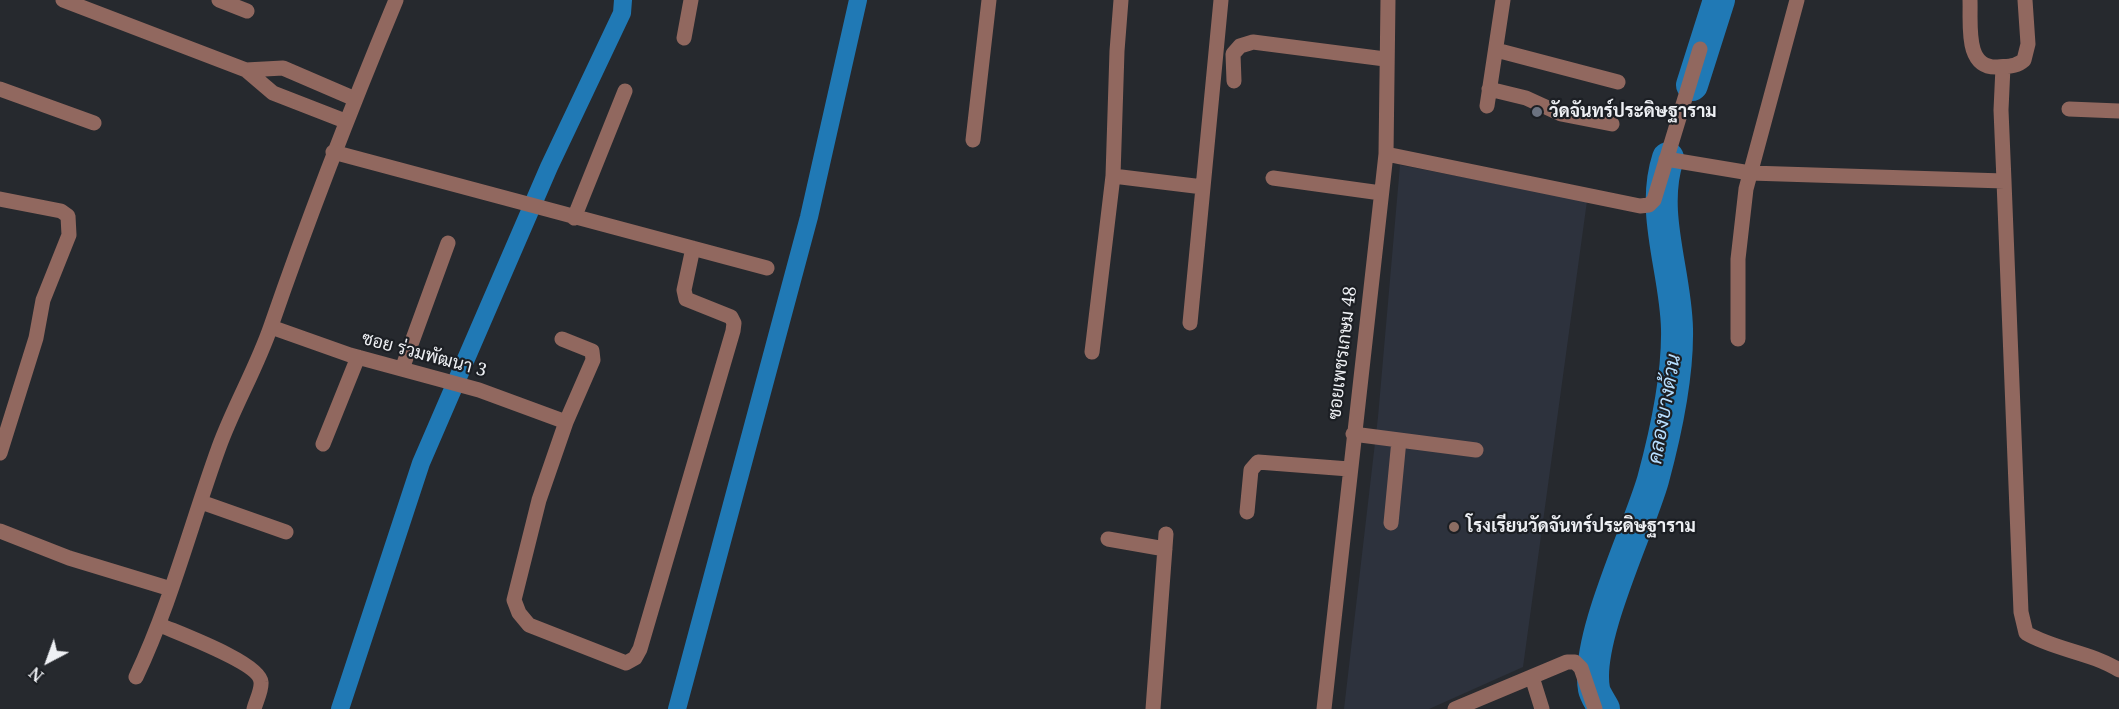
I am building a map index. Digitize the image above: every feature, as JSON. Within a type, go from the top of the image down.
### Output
[{"type":"street","points":[[63,0],[246,70],[273,93],[345,121]]},
{"type":"street","points":[[219,0],[247,10]]},
{"type":"street","points":[[136,677],[160,625],[220,445],[271,327],[284,284],[333,152],[396,0]]},
{"type":"street","points":[[684,38],[691,0]]},
{"type":"street","points":[[973,140],[989,0]]},
{"type":"street","points":[[1092,352],[1113,176],[1121,0]]},
{"type":"street","points":[[1190,323],[1221,0]]},
{"type":"street","name":"ซอยเพชรเกษม 48","points":[[1324,709],[1386,154],[1385,59],[1388,0]]},
{"type":"street","points":[[1486,106],[1503,0]]},
{"type":"street","points":[[1737,339],[1738,259],[1743,210],[1750,173],[1797,0]]},
{"type":"street","points":[[1970,0],[1973,51],[1976,60],[1983,66],[2019,65],[2027,56],[2025,0]]},
{"type":"street","points":[[1234,81],[1233,54],[1240,46],[1253,42],[1385,59]]},
{"type":"street","points":[[1386,154],[1640,206],[1649,205],[1654,200],[1670,160],[1700,49]]},
{"type":"street","points":[[1496,50],[1618,82]]},
{"type":"street","points":[[2003,66],[2001,110],[2020,612],[2026,633],[2040,642],[2104,661],[2119,670]]},
{"type":"street","points":[[246,70],[283,68],[355,99]]},
{"type":"street","points":[[0,89],[94,123]]},
{"type":"street","points":[[1489,89],[1526,98],[1561,114],[1612,124]]},
{"type":"street","points":[[574,218],[625,91]]},
{"type":"street","points":[[2069,110],[2119,111]]},
{"type":"street","points":[[333,152],[546,211],[767,268]]},
{"type":"street","points":[[1670,160],[1750,173],[2004,182]]},
{"type":"street","points":[[1113,176],[1203,187]]},
{"type":"street","points":[[1273,178],[1382,193]]},
{"type":"street","points":[[0,199],[61,211],[68,216],[70,223],[69,235],[43,300],[36,338],[0,453]]},
{"type":"street","points":[[402,369],[448,243]]},
{"type":"street","points":[[562,339],[586,347],[591,351],[594,360],[567,422],[539,501],[514,600],[519,613],[529,625],[626,663],[635,658],[640,649],[733,331],[731,317],[686,299],[684,290],[693,248]]},
{"type":"street","name":"ซอย ร่วมพัฒนา 3","points":[[271,327],[358,357],[464,385],[567,422]]},
{"type":"street","points":[[323,444],[358,357]]},
{"type":"street","points":[[1353,434],[1476,450]]},
{"type":"street","points":[[1391,523],[1399,440]]},
{"type":"street","points":[[1247,512],[1251,470],[1258,462],[1349,469]]},
{"type":"street","points":[[201,502],[286,532]]},
{"type":"street","points":[[0,531],[69,558],[171,589]]},
{"type":"street","points":[[1108,539],[1166,542],[1153,709]]},
{"type":"street","points":[[160,625],[242,662],[258,674],[261,681],[254,709]]},
{"type":"street","points":[[1455,709],[1567,662],[1575,662],[1581,668],[1595,709]]},
{"type":"street","points":[[1532,677],[1542,709]]},
{"type":"shaded area","name":"โรงเรียนวัดจันทร์ประดิษฐาราม","points":[[1400,165],[1587,201],[1523,667],[1429,709],[1344,709],[1378,417]]},
{"type":"waterway","points":[[340,709],[421,463],[549,167],[622,13],[623,0]]},
{"type":"waterway","points":[[677,709],[809,217],[858,0]]},
{"type":"waterway","name":"คลองบางด้วน","points":[[1692,85],[1719,0]]},
{"type":"waterway","name":"คลองบางด้วน","points":[[1604,709],[1594,689],[1593,668],[1597,643],[1615,585],[1653,480],[1667,424],[1676,367],[1676,308],[1665,243],[1662,200],[1663,179],[1668,158]]},
{"type":"place","name":"วัดจันทร์ประดิษฐาราม","points":[[1537,112]]},
{"type":"place","name":"โรงเรียนวัดจันทร์ประดิษฐาราม","points":[[1454,527]]}]
